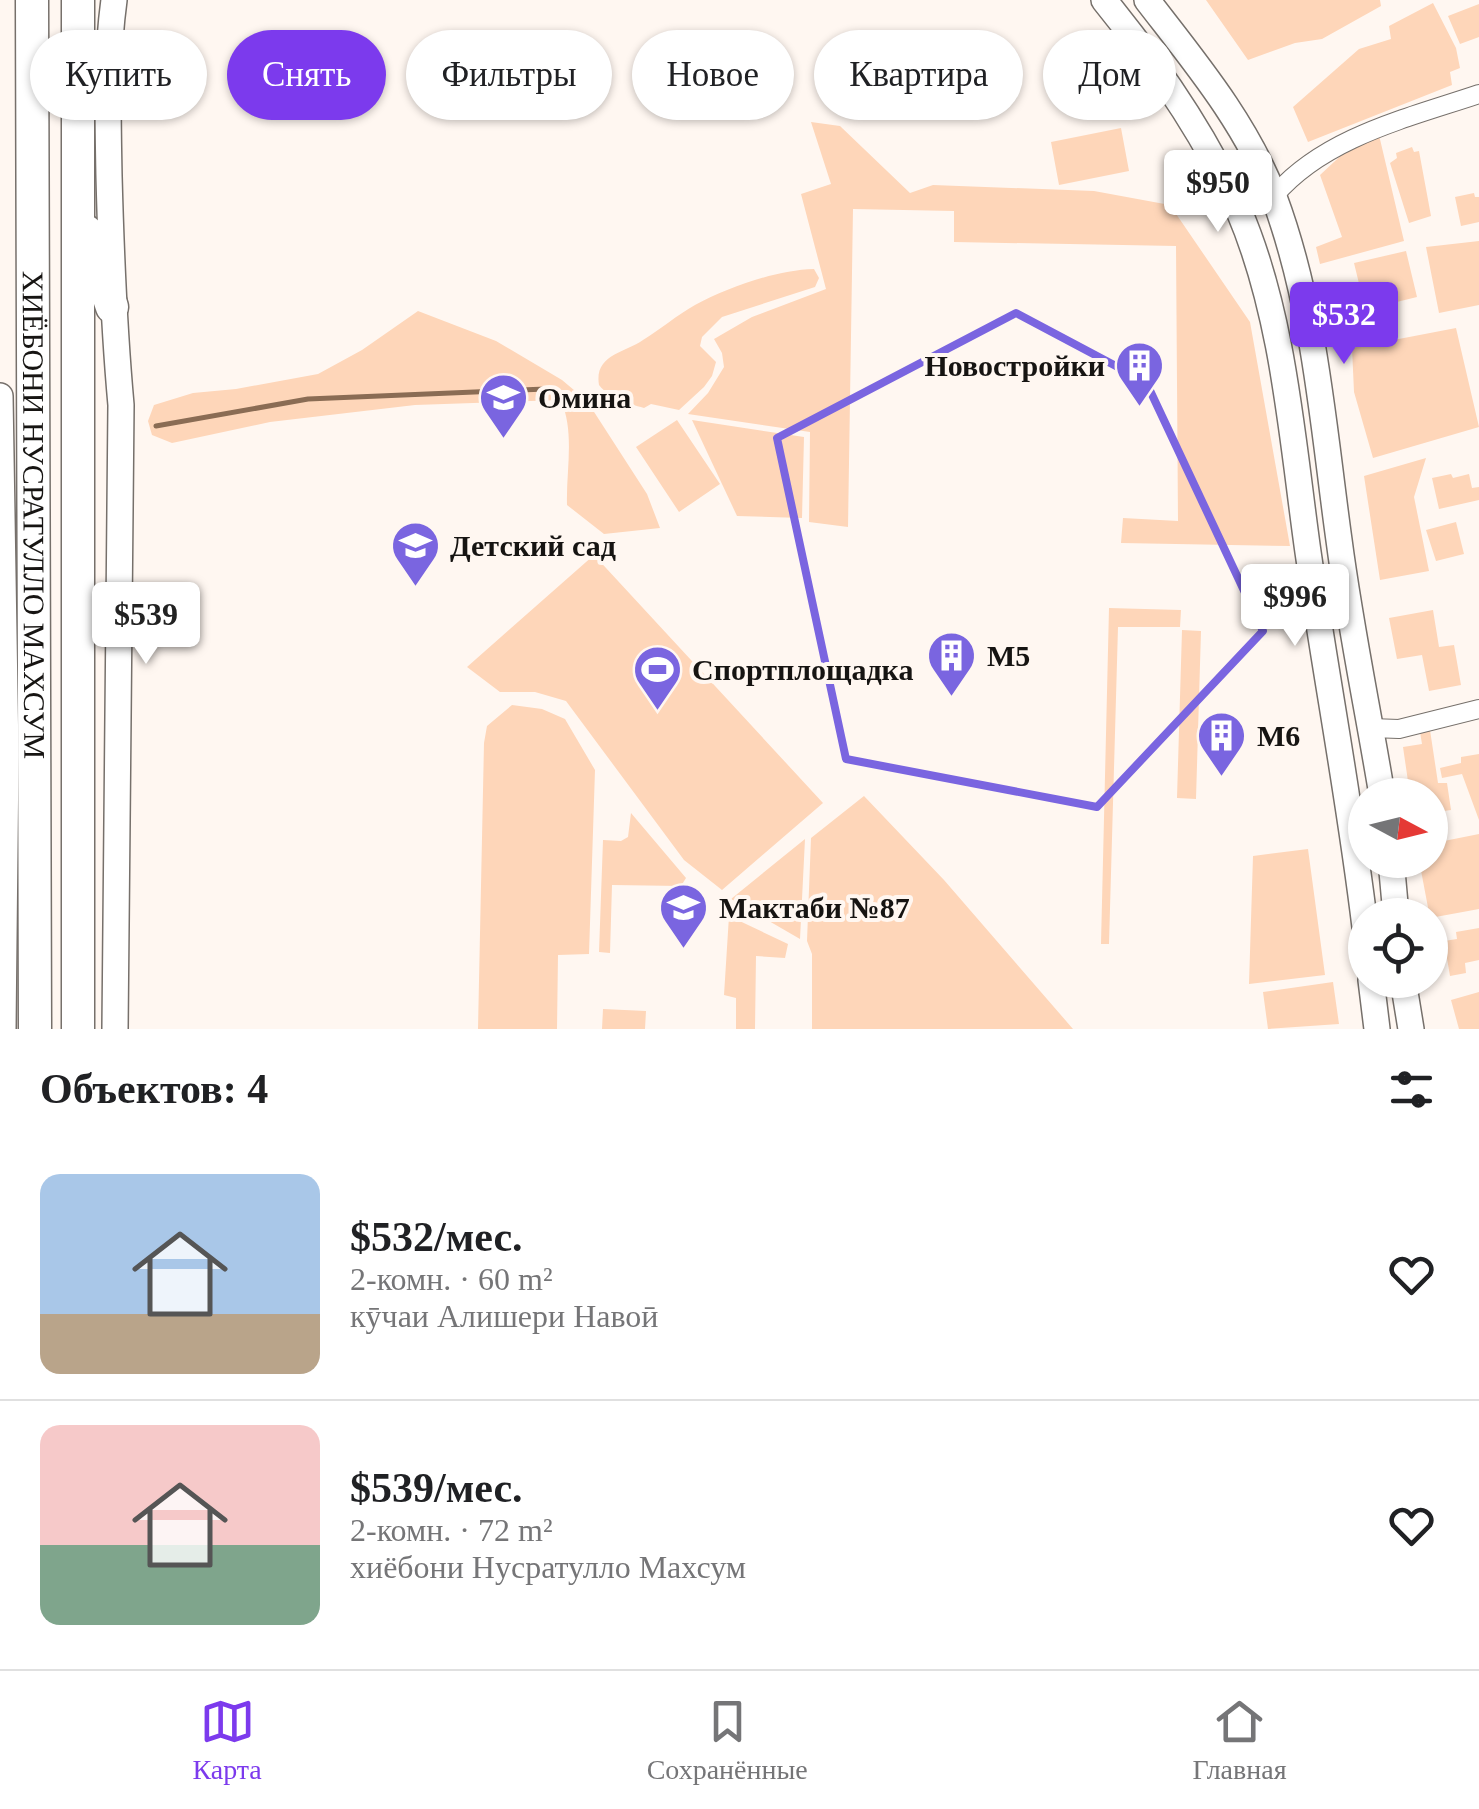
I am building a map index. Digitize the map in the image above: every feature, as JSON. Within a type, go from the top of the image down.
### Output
[{"type":"highway","name":"ХИЁБОНИ НУСРАТУЛЛО МАХСУМ","points":[[32,0],[35,1029]]},
{"type":"highway","name":"ХИЁБОНИ НУСРАТУЛЛО МАХСУМ","points":[[78,0],[78,1029]]},
{"type":"highway","points":[[77,203],[112,308]]},
{"type":"street","points":[[114,0],[108,48],[112,308],[121,405],[115,1029]]},
{"type":"street","points":[[1104,0],[1136,39],[1212,156],[1240,213],[1256,260],[1284,394],[1361,898]]},
{"type":"street","points":[[1147,0],[1238,124],[1274,196],[1313,346],[1339,543],[1379,778]]},
{"type":"street","points":[[1274,196],[1302,168],[1363,134],[1479,94]]},
{"type":"street","points":[[0,396],[6,755],[3,1029]]},
{"type":"street","points":[[1371,728],[1398,729],[1479,710]]},
{"type":"street","points":[[1374,998],[1378,1029]]},
{"type":"street","points":[[1406,998],[1412,1029]]},
{"type":"highlighted area","points":[[1016,313],[1146,382],[1263,631],[1097,807],[846,759],[777,438]]},
{"type":"shaded area","points":[[1206,0],[1380,0],[1381,6],[1322,39],[1295,43],[1248,60]]},
{"type":"shaded area","points":[[1433,3],[1456,48],[1460,68],[1450,72],[1452,85],[1308,142],[1293,107],[1359,49],[1391,39],[1389,26]]},
{"type":"shaded area","points":[[1479,4],[1479,37],[1460,44],[1448,16]]},
{"type":"shaded area","points":[[811,122],[840,126],[910,193],[933,185],[1094,191],[1170,205],[1250,322],[1290,546],[1121,543],[1123,518],[1178,521],[1176,246],[954,242],[954,211],[853,209],[848,527],[809,522],[810,432],[688,414],[708,393],[724,367],[714,339],[752,317],[826,289],[801,194],[831,184]]},
{"type":"shaded area","points":[[1121,128],[1129,171],[1059,185],[1051,142]]},
{"type":"shaded area","points":[[1379,135],[1404,241],[1320,264],[1316,247],[1342,237],[1320,175],[1349,148]]},
{"type":"shaded area","points":[[1412,147],[1414,152],[1419,151],[1431,216],[1409,223],[1390,163],[1397,158],[1396,153]]},
{"type":"shaded area","points":[[1474,193],[1479,197],[1479,222],[1461,226],[1455,197]]},
{"type":"shaded area","points":[[1479,241],[1479,305],[1439,313],[1426,247]]},
{"type":"shaded area","points":[[1406,251],[1417,297],[1356,312],[1354,303],[1363,300],[1354,263]]},
{"type":"shaded area","points":[[814,269],[819,278],[815,287],[722,317],[702,337],[700,346],[716,362],[712,376],[679,410],[631,404],[614,398],[599,385],[601,367],[612,356],[695,305],[753,281]]},
{"type":"shaded area","points":[[418,311],[496,341],[562,380],[587,401],[647,494],[660,528],[604,534],[567,505],[569,439],[561,400],[415,405],[270,422],[172,443],[152,435],[148,421],[154,405],[193,393],[318,374],[362,350]]},
{"type":"shaded area","points":[[1456,328],[1479,427],[1373,458],[1354,392],[1352,348]]},
{"type":"shaded area","points":[[677,420],[720,484],[679,512],[636,447]]},
{"type":"shaded area","points":[[692,420],[804,437],[802,518],[737,516]]},
{"type":"shaded area","points":[[1426,458],[1414,497],[1429,571],[1380,580],[1364,476]]},
{"type":"shaded area","points":[[1451,474],[1453,478],[1469,474],[1472,488],[1479,487],[1479,500],[1439,509],[1432,478]]},
{"type":"shaded area","points":[[1456,522],[1464,554],[1436,561],[1426,530]]},
{"type":"shaded area","points":[[594,555],[823,803],[722,890],[684,860],[566,701],[535,692],[500,692],[467,667]]},
{"type":"shaded area","points":[[1109,608],[1181,610],[1180,627],[1118,627],[1109,944],[1101,944]]},
{"type":"shaded area","points":[[1433,610],[1439,647],[1454,645],[1461,685],[1429,691],[1422,655],[1397,659],[1389,618]]},
{"type":"shaded area","points":[[1182,630],[1201,631],[1196,799],[1177,798]]},
{"type":"shaded area","points":[[512,705],[542,709],[565,719],[595,770],[589,954],[558,955],[557,1029],[478,1029],[484,743],[487,726]]},
{"type":"shaded area","points":[[1430,730],[1437,778],[1408,778],[1403,747],[1422,744],[1420,732]]},
{"type":"shaded area","points":[[1479,754],[1479,820],[1462,774],[1442,778],[1440,768],[1461,763],[1461,757]]},
{"type":"shaded area","points":[[864,796],[944,880],[1073,1029],[812,1029],[812,954],[807,941],[811,838]]},
{"type":"shaded area","points":[[631,813],[686,878],[681,886],[612,885],[610,953],[599,952],[603,840],[621,841],[628,837]]},
{"type":"shaded area","points":[[1479,834],[1479,909],[1448,915],[1448,898],[1426,898],[1422,878],[1448,878],[1448,840]]},
{"type":"shaded area","points":[[805,839],[800,939],[731,899]]},
{"type":"shaded area","points":[[1308,849],[1325,975],[1249,984],[1253,856]]},
{"type":"shaded area","points":[[729,916],[788,944],[785,958],[756,956],[755,1029],[736,1029],[736,998],[724,995]]},
{"type":"shaded area","points":[[1479,928],[1479,960],[1465,963],[1466,973],[1450,976],[1448,940],[1457,939],[1456,932]]},
{"type":"shaded area","points":[[1333,982],[1339,1024],[1268,1029],[1263,992]]},
{"type":"shaded area","points":[[1479,992],[1479,1029],[1459,1029],[1451,1000]]},
{"type":"shaded area","points":[[603,1009],[646,1011],[645,1029],[602,1029]]},
{"type":"waterway","points":[[156,426],[308,399],[546,389]]},
{"type":"place","name":"Новостройки","points":[[1140,408]]},
{"type":"place","name":"Омина","points":[[503,440]]},
{"type":"place","name":"Детский сад","points":[[415,588]]},
{"type":"place","name":"М5","points":[[952,698]]},
{"type":"place","name":"Спортплощадка","points":[[657,712]]},
{"type":"place","name":"М6","points":[[1222,778]]},
{"type":"place","name":"Мактаби №87","points":[[684,950]]}]
